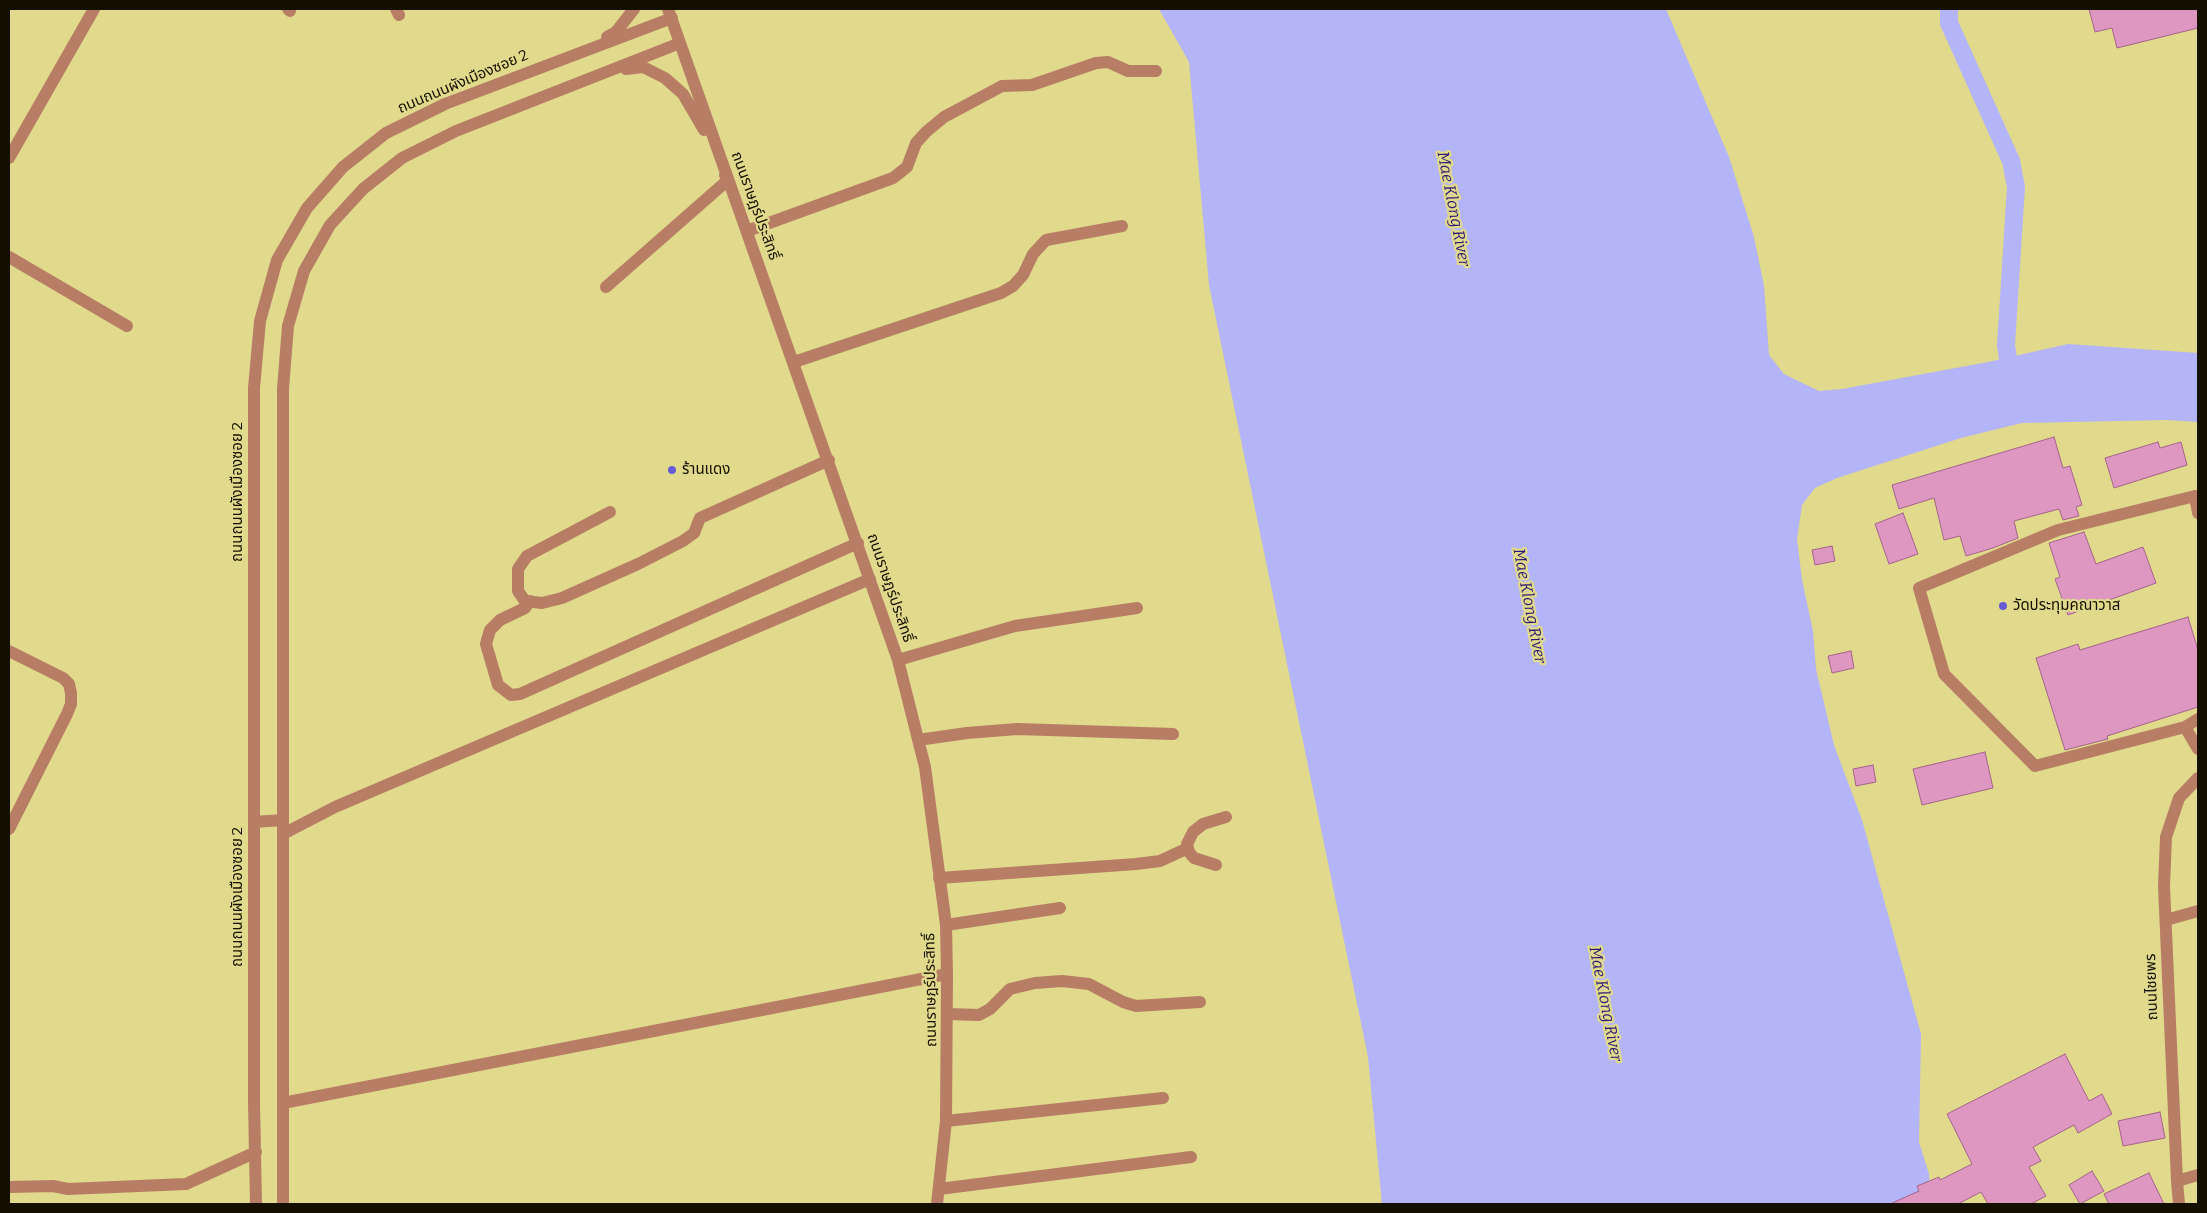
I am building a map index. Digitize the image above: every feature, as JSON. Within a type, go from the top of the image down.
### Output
[{"type":"street","points":[[9,158],[94,9]]},
{"type":"street","points":[[584,51],[616,32],[634,9]]},
{"type":"street","name":"ถนนถนนผังเมืองซอย 2","points":[[256,1204],[254,1103],[254,388],[260,320],[277,260],[307,208],[343,167],[386,133],[445,104],[584,51],[670,13]]},
{"type":"street","name":"ถนนราษฎร์ประสิทธิ์","points":[[670,13],[898,660],[925,767],[946,925],[948,1014],[946,1121],[937,1204]]},
{"type":"street","points":[[283,1204],[283,389],[288,326],[304,271],[330,225],[363,188],[402,158],[456,131],[680,43]]},
{"type":"street","points":[[747,231],[893,178],[907,167],[916,143],[926,132],[944,117],[1002,86],[1032,85],[1096,63],[1108,62],[1128,71],[1156,71]]},
{"type":"street","points":[[592,77],[643,67],[665,78],[684,94],[728,180],[606,287]]},
{"type":"street","points":[[794,362],[1001,293],[1013,286],[1023,274],[1034,254],[1046,240],[1122,226]]},
{"type":"street","points":[[9,257],[127,326]]},
{"type":"street","points":[[610,512],[527,556],[518,569],[518,591],[525,601],[542,603],[562,598],[638,564],[689,537],[694,533],[700,518],[829,460]]},
{"type":"street","points":[[2198,513],[2195,496],[2058,530],[1919,588],[1944,674],[2035,766],[2185,727],[2198,720]]},
{"type":"street","points":[[530,602],[525,608],[500,620],[490,630],[486,644],[498,685],[511,695],[520,694],[858,544]]},
{"type":"street","points":[[283,834],[362,795],[870,579]]},
{"type":"street","points":[[898,660],[1015,626],[1137,608]]},
{"type":"street","points":[[9,651],[62,678],[69,684],[72,693],[71,704],[67,714],[9,829]]},
{"type":"street","points":[[2185,727],[2198,749]]},
{"type":"street","points":[[918,740],[966,733],[1017,729],[1173,734]]},
{"type":"street","name":"ถนนไชยพร","points":[[2179,1204],[2164,886],[2166,837],[2178,798],[2198,778]]},
{"type":"street","points":[[1216,865],[1194,858],[1189,852],[1188,844],[1193,832],[1203,824],[1226,817]]},
{"type":"street","points":[[254,822],[283,820]]},
{"type":"street","points":[[939,878],[1136,864],[1160,860],[1188,848]]},
{"type":"street","points":[[946,925],[1060,908]]},
{"type":"street","points":[[2166,920],[2198,911]]},
{"type":"street","points":[[283,1103],[947,974]]},
{"type":"street","points":[[948,1014],[979,1015],[990,1009],[1010,989],[1035,983],[1062,981],[1089,984],[1123,1002],[1136,1006],[1200,1002]]},
{"type":"street","points":[[946,1121],[1163,1098]]},
{"type":"street","points":[[9,1187],[53,1186],[68,1189],[186,1184],[256,1152]]},
{"type":"street","points":[[938,1189],[1191,1157]]},
{"type":"street","points":[[2177,1181],[2198,1175]]},
{"type":"water","name":"Mae Klong River","points":[[1159,9],[1666,9],[1729,157],[1754,237],[1764,286],[1769,355],[1784,374],[1819,391],[1842,389],[1988,362],[2068,344],[2198,353],[2198,422],[2167,420],[2022,423],[1961,438],[1837,478],[1815,488],[1802,505],[1797,539],[1802,580],[1813,631],[1816,669],[1834,745],[1862,820],[1921,1034],[1919,1142],[1929,1174],[1930,1204],[1382,1204],[1368,1057],[1209,285],[1189,62]]},
{"type":"building","points":[[2089,9],[2198,9],[2198,28],[2117,48],[2112,28],[2095,32]]},
{"type":"building","points":[[2054,437],[2063,468],[2070,466],[2082,505],[2076,507],[2079,516],[2063,520],[2059,509],[2014,521],[2018,538],[1966,556],[1960,536],[1944,540],[1934,498],[1899,509],[1892,485]]},
{"type":"building","points":[[2158,442],[2160,448],[2181,442],[2187,465],[2114,488],[2105,458]]},
{"type":"building","points":[[1903,513],[1918,554],[1889,564],[1875,524]]},
{"type":"building","points":[[2084,532],[2096,564],[2143,547],[2156,583],[2068,615],[2055,579],[2060,577],[2049,543]]},
{"type":"building","points":[[1832,546],[1835,561],[1815,565],[1812,550]]},
{"type":"building","points":[[2188,617],[2198,650],[2198,707],[2107,736],[2108,739],[2065,750],[2036,658],[2078,644],[2080,650]]},
{"type":"building","points":[[1851,651],[1854,668],[1832,673],[1828,656]]},
{"type":"building","points":[[1985,752],[1993,788],[1922,805],[1913,769]]},
{"type":"building","points":[[1873,765],[1876,782],[1856,786],[1853,769]]},
{"type":"building","points":[[2065,1054],[2089,1101],[2102,1094],[2112,1114],[2078,1133],[2074,1125],[2033,1147],[2041,1161],[2029,1167],[2046,1196],[2031,1204],[1988,1204],[1981,1192],[1958,1204],[1890,1204],[1919,1191],[1917,1186],[1939,1177],[1940,1180],[1972,1164],[1947,1114]]},
{"type":"building","points":[[2160,1112],[2165,1138],[2123,1146],[2118,1121]]},
{"type":"building","points":[[2092,1171],[2104,1191],[2080,1204],[2069,1185]]},
{"type":"building","points":[[2149,1173],[2164,1204],[2109,1204],[2104,1194]]},
{"type":"waterway","points":[[1949,9],[1949,23],[2011,161],[2016,187],[2006,345],[2011,379]]},
{"type":"place","name":"ร้านแดง","points":[[672,470]]},
{"type":"place","name":"วัดประทุมคณาวาส","points":[[2003,606]]}]
